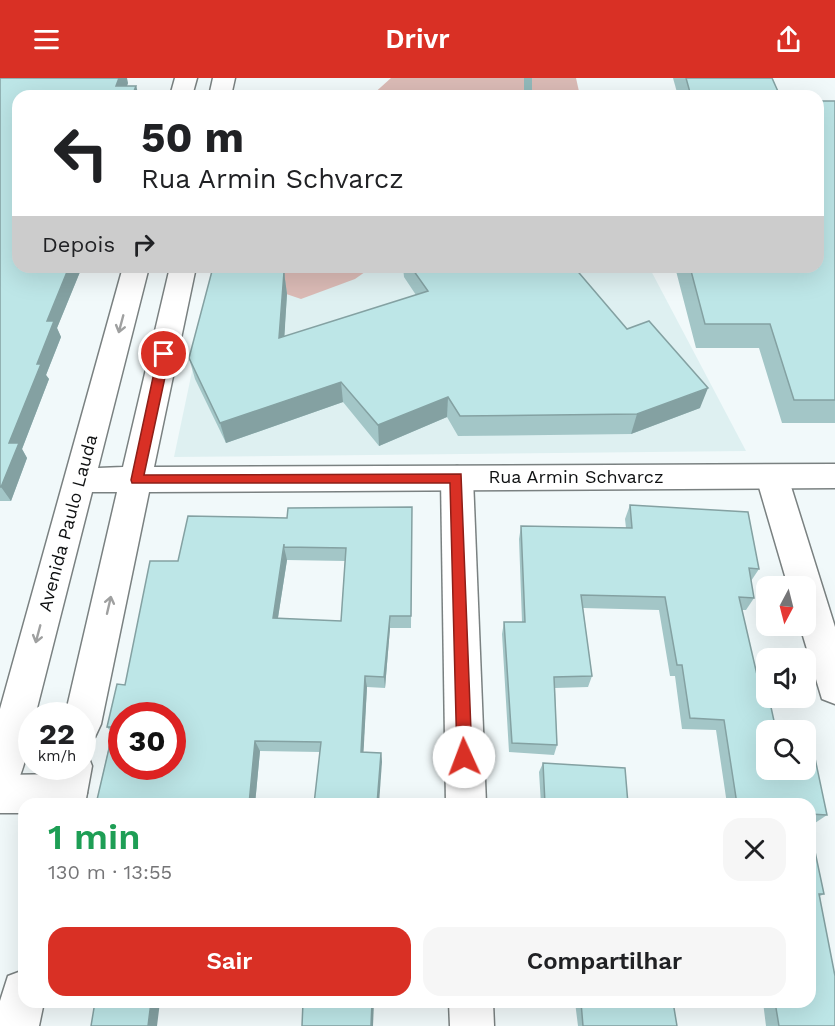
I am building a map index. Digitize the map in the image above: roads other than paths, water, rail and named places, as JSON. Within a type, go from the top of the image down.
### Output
[{"type":"street","name":"Avenida Paulo Lauda","points":[[0,778],[134,273]]},
{"type":"street","points":[[87,702],[182,273]]},
{"type":"street","name":"Rua Armin Schvarcz","points":[[79,480],[835,476]]},
{"type":"street","points":[[772,477],[802,576]]},
{"type":"street","points":[[456,478],[466,798]]},
{"type":"street","points":[[816,624],[835,687]]},
{"type":"street","points":[[0,794],[68,788]]},
{"type":"street","points":[[16,1026],[20,1008]]},
{"type":"street","points":[[471,1008],[472,1026]]},
{"type":"waterway","points":[[528,78],[528,90]]}]
